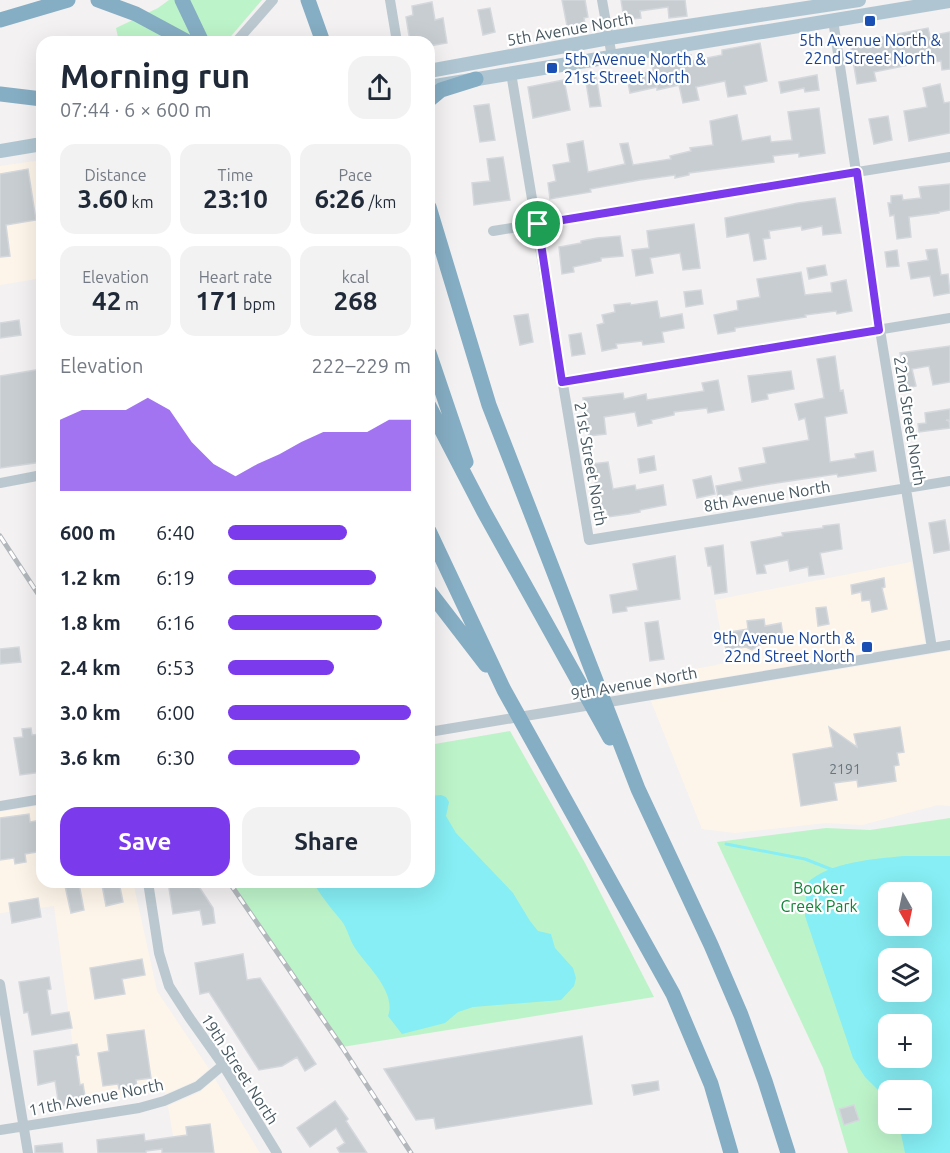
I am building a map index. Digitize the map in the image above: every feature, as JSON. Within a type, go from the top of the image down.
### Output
[{"type":"highway","points":[[0,20],[68,0]]},
{"type":"highway","points":[[98,0],[136,14],[177,36]]},
{"type":"highway","points":[[182,0],[199,36]]},
{"type":"highway","points":[[308,0],[321,36]]},
{"type":"highway","points":[[435,95],[441,90],[476,79]]},
{"type":"highway","points":[[0,94],[36,98]]},
{"type":"highway","points":[[435,227],[489,405],[599,688],[605,719]]},
{"type":"highway","points":[[435,370],[483,510]]},
{"type":"highway","points":[[435,418],[483,510],[583,690],[605,719],[711,945],[741,1015],[788,1153]]},
{"type":"highway","points":[[435,544],[504,690],[673,994],[711,1084],[731,1153]]},
{"type":"highway","points":[[435,599],[504,690]]},
{"type":"main road","name":"5th Avenue North","points":[[435,70],[609,38],[830,2],[860,0]]},
{"type":"main road","name":"5th Avenue North","points":[[435,86],[950,1]]},
{"type":"main road","points":[[0,151],[36,145]]},
{"type":"street","points":[[241,36],[273,0]]},
{"type":"street","points":[[390,0],[396,36]]},
{"type":"street","points":[[602,0],[612,57]]},
{"type":"street","name":"22nd Street North","points":[[833,20],[879,330],[932,648]]},
{"type":"street","name":"21st Street North","points":[[511,73],[589,540]]},
{"type":"street","points":[[493,231],[950,158]]},
{"type":"street","points":[[562,382],[950,318]]},
{"type":"street","points":[[0,483],[36,476]]},
{"type":"street","name":"8th Avenue North","points":[[589,540],[950,481]]},
{"type":"street","name":"9th Avenue North","points":[[435,731],[950,645]]},
{"type":"street","points":[[0,806],[36,800]]},
{"type":"street","name":"19th Street North","points":[[149,888],[164,971],[178,1001],[224,1065],[277,1153]]},
{"type":"street","points":[[0,984],[28,1153]]},
{"type":"street","name":"11th Avenue North","points":[[0,1130],[164,1101],[198,1086],[224,1065]]},
{"type":"shaded area","points":[[36,161],[36,279],[0,285],[0,166]]},
{"type":"shaded area","points":[[911,562],[925,643],[647,690],[643,679],[726,663],[715,600]]},
{"type":"shaded area","points":[[950,651],[950,806],[938,805],[862,825],[826,823],[735,833],[702,829],[651,701]]},
{"type":"shaded area","points":[[36,806],[36,888],[134,888],[157,991],[209,1069],[195,1081],[165,1094],[164,1090],[81,1105],[54,906],[0,913],[0,812]]},
{"type":"shaded area","points":[[215,1079],[260,1153],[176,1153],[168,1106],[200,1092]]},
{"type":"green space","points":[[169,0],[262,0],[231,36],[118,36],[116,28],[158,8]]},
{"type":"green space","points":[[510,731],[585,863],[654,997],[342,1047],[233,888],[435,888],[435,744]]},
{"type":"green space","name":"Booker Creek Park","points":[[950,818],[950,1153],[848,1153],[823,1068],[717,842],[826,828],[870,830]]},
{"type":"water","points":[[435,796],[446,797],[449,802],[446,816],[456,833],[513,893],[538,931],[551,934],[555,948],[573,968],[576,978],[574,986],[561,1000],[473,1007],[458,1012],[445,1023],[402,1034],[388,1016],[390,1007],[388,998],[379,979],[355,948],[342,922],[317,888],[435,888]]},
{"type":"water","points":[[904,856],[950,856],[950,1153],[905,1153],[901,1134],[932,1134],[932,1080],[878,1080],[878,1090],[865,1077],[853,1058],[805,916],[807,883],[827,870],[866,860]]},
{"type":"building","points":[[562,0],[585,0],[588,17],[584,18],[585,24],[567,26]]},
{"type":"building","points":[[621,0],[685,0],[687,16],[669,18],[668,7],[640,11],[641,18],[624,20]]},
{"type":"building","points":[[432,2],[435,20],[443,18],[447,43],[435,45],[435,36],[409,36],[406,17],[413,15],[412,6]]},
{"type":"building","points":[[490,8],[495,32],[483,35],[478,10]]},
{"type":"building","points":[[928,28],[930,36],[950,32],[950,69],[942,70],[941,61],[929,63],[928,55],[908,58],[909,65],[874,72],[876,81],[857,84],[850,43]]},
{"type":"building","points":[[760,43],[767,81],[744,86],[746,94],[728,97],[725,81],[696,87],[699,100],[683,103],[679,85],[630,93],[627,77],[653,71],[652,63],[691,55],[692,61],[722,55],[722,50]]},
{"type":"building","points":[[596,75],[601,106],[590,107],[585,76]]},
{"type":"building","points":[[817,75],[819,90],[805,92],[804,88],[781,93],[779,82]]},
{"type":"building","points":[[564,80],[570,110],[533,118],[528,87]]},
{"type":"building","points":[[940,84],[944,103],[950,102],[950,133],[909,141],[904,111],[927,107],[923,88]]},
{"type":"building","points":[[489,104],[495,140],[480,142],[474,106]]},
{"type":"building","points":[[819,108],[825,153],[799,157],[799,153],[773,156],[774,162],[689,173],[689,175],[675,178],[675,175],[640,180],[550,199],[548,183],[556,181],[553,165],[570,162],[567,144],[583,141],[588,172],[625,164],[620,144],[628,143],[633,165],[671,159],[670,156],[691,151],[690,148],[713,145],[710,121],[737,115],[742,141],[770,136],[771,142],[792,140],[788,112]]},
{"type":"building","points":[[888,116],[892,140],[874,144],[869,119]]},
{"type":"building","points":[[503,157],[510,200],[474,205],[472,183],[490,181],[487,159]]},
{"type":"building","points":[[28,169],[36,220],[6,225],[10,256],[0,257],[0,174]]},
{"type":"building","points":[[950,184],[950,210],[909,217],[911,237],[897,239],[894,215],[890,216],[888,203],[891,203],[891,196],[902,195],[903,200],[921,198],[919,187]]},
{"type":"building","points":[[835,198],[841,233],[823,235],[822,226],[802,230],[801,226],[769,231],[770,238],[763,239],[766,259],[754,261],[749,233],[727,237],[725,218]]},
{"type":"building","points":[[694,224],[700,268],[683,270],[680,253],[650,258],[653,273],[636,276],[632,250],[649,248],[647,231]]},
{"type":"building","points":[[620,236],[623,256],[601,258],[601,261],[573,267],[574,272],[562,274],[559,247],[597,238]]},
{"type":"building","points":[[937,249],[941,275],[948,274],[950,293],[934,296],[930,276],[911,279],[908,263],[928,260],[926,250]]},
{"type":"building","points":[[897,250],[899,266],[887,267],[885,252]]},
{"type":"building","points":[[825,265],[827,275],[809,279],[807,268]]},
{"type":"building","points":[[801,272],[805,295],[832,292],[831,283],[846,280],[852,311],[805,315],[806,317],[735,328],[735,331],[718,334],[714,315],[738,310],[737,301],[760,297],[757,279]]},
{"type":"building","points":[[701,290],[703,304],[686,307],[684,292]]},
{"type":"building","points":[[657,301],[660,318],[682,314],[684,328],[662,332],[664,342],[643,345],[642,341],[616,344],[617,348],[602,351],[597,325],[604,323],[602,315],[615,312],[614,305]]},
{"type":"building","points":[[528,314],[533,342],[520,345],[514,316]]},
{"type":"building","points":[[19,320],[21,335],[0,338],[0,323]]},
{"type":"building","points":[[581,333],[585,354],[572,356],[569,335]]},
{"type":"building","points":[[950,346],[950,382],[933,385],[929,366],[912,369],[916,386],[907,388],[900,353]]},
{"type":"building","points":[[835,356],[840,391],[843,390],[847,413],[825,417],[830,462],[856,458],[855,454],[873,451],[876,471],[770,484],[732,491],[733,494],[718,497],[716,486],[742,481],[739,468],[766,463],[763,448],[809,440],[805,418],[799,420],[795,404],[824,398],[817,359]]},
{"type":"building","points":[[36,370],[36,463],[0,468],[0,376]]},
{"type":"building","points":[[791,371],[794,389],[767,394],[768,399],[752,402],[748,376]]},
{"type":"building","points":[[718,380],[724,410],[708,413],[707,408],[674,412],[674,415],[651,420],[652,423],[638,426],[635,412],[604,417],[606,434],[589,436],[583,398],[623,393],[624,399],[646,394],[647,400],[704,391],[702,383]]},
{"type":"building","points":[[950,409],[950,420],[946,420],[949,421],[950,428],[919,432],[918,424],[926,423],[925,413]]},
{"type":"building","points":[[654,456],[656,470],[640,473],[638,459]]},
{"type":"building","points":[[608,462],[613,489],[635,485],[636,490],[663,485],[666,505],[608,517],[607,512],[600,513],[592,464]]},
{"type":"building","points":[[711,476],[715,494],[697,498],[693,480]]},
{"type":"building","points":[[945,520],[950,550],[934,553],[929,523]]},
{"type":"building","points":[[839,524],[842,549],[820,553],[824,574],[809,576],[808,567],[790,571],[788,560],[764,565],[766,573],[757,574],[751,542],[783,536],[782,533]]},
{"type":"building","points":[[723,545],[727,592],[715,594],[711,566],[708,566],[705,548]]},
{"type":"building","points":[[675,556],[680,599],[626,607],[627,611],[613,613],[610,595],[638,590],[633,564]]},
{"type":"building","points":[[884,578],[885,587],[882,588],[887,609],[872,612],[870,600],[862,601],[861,592],[852,594],[851,585]]},
{"type":"building","points":[[826,607],[829,624],[818,626],[816,608]]},
{"type":"building","points":[[764,619],[765,626],[781,623],[784,641],[759,645],[752,650],[746,647],[726,650],[723,633],[748,629],[747,621]]},
{"type":"building","points":[[658,621],[664,659],[650,661],[645,623]]},
{"type":"building","points":[[19,647],[21,662],[0,664],[0,649]]},
{"type":"building","points":[[829,727],[857,747],[854,734],[900,727],[904,752],[897,753],[899,765],[894,766],[896,781],[858,787],[857,780],[834,783],[837,800],[801,806],[793,754],[833,747]]},
{"type":"building","points":[[31,728],[32,735],[36,734],[36,773],[20,775],[14,738],[23,737],[22,729]]},
{"type":"building","points":[[29,814],[30,822],[36,821],[36,852],[25,854],[26,862],[15,864],[14,858],[0,860],[0,818]]},
{"type":"building","points":[[65,888],[80,888],[84,910],[71,913]]},
{"type":"building","points":[[103,888],[120,888],[123,902],[106,906]]},
{"type":"building","points":[[169,888],[200,888],[213,908],[215,923],[203,925],[200,910],[173,914]]},
{"type":"building","points":[[38,898],[41,917],[12,923],[9,903]]},
{"type":"building","points":[[243,954],[247,980],[260,978],[316,1064],[305,1071],[297,1057],[282,1066],[259,1070],[209,992],[200,994],[195,963]]},
{"type":"building","points":[[142,959],[145,975],[122,979],[125,994],[95,999],[90,968]]},
{"type":"building","points":[[49,977],[51,989],[47,990],[51,1015],[69,1012],[72,1028],[32,1035],[28,1012],[24,1013],[19,982]]},
{"type":"building","points":[[144,1030],[151,1078],[136,1080],[137,1087],[119,1089],[118,1084],[103,1086],[98,1053],[109,1051],[107,1035]]},
{"type":"building","points":[[582,1036],[592,1104],[436,1129],[434,1118],[416,1120],[384,1069]]},
{"type":"building","points":[[77,1044],[79,1055],[76,1056],[80,1085],[83,1084],[86,1102],[59,1106],[55,1081],[38,1085],[34,1051]]},
{"type":"building","points":[[658,1081],[659,1090],[634,1095],[632,1085]]},
{"type":"building","points":[[335,1101],[367,1153],[340,1153],[337,1148],[345,1143],[336,1128],[310,1147],[297,1128]]},
{"type":"building","points":[[854,1105],[859,1120],[844,1125],[839,1109]]},
{"type":"building","points":[[210,1124],[214,1153],[162,1153],[162,1149],[146,1151],[146,1153],[98,1153],[97,1140],[144,1134],[145,1141],[187,1135],[186,1127]]},
{"type":"building","points":[[62,1143],[63,1153],[35,1153],[35,1146]]},
{"type":"waterway","points":[[726,844],[805,859],[833,870]]},
{"type":"railway","points":[[0,536],[36,591]]},
{"type":"railway","points":[[233,888],[411,1153]]},
{"type":"place","name":"5th Avenue North & 22nd Street North","points":[[870,21]]},
{"type":"place","name":"5th Avenue North & 21st Street North","points":[[552,68]]},
{"type":"place","name":"9th Avenue North & 22nd Street North","points":[[867,647]]},
{"type":"route","points":[[857,172],[879,330],[562,382],[538,224],[857,172]]}]
